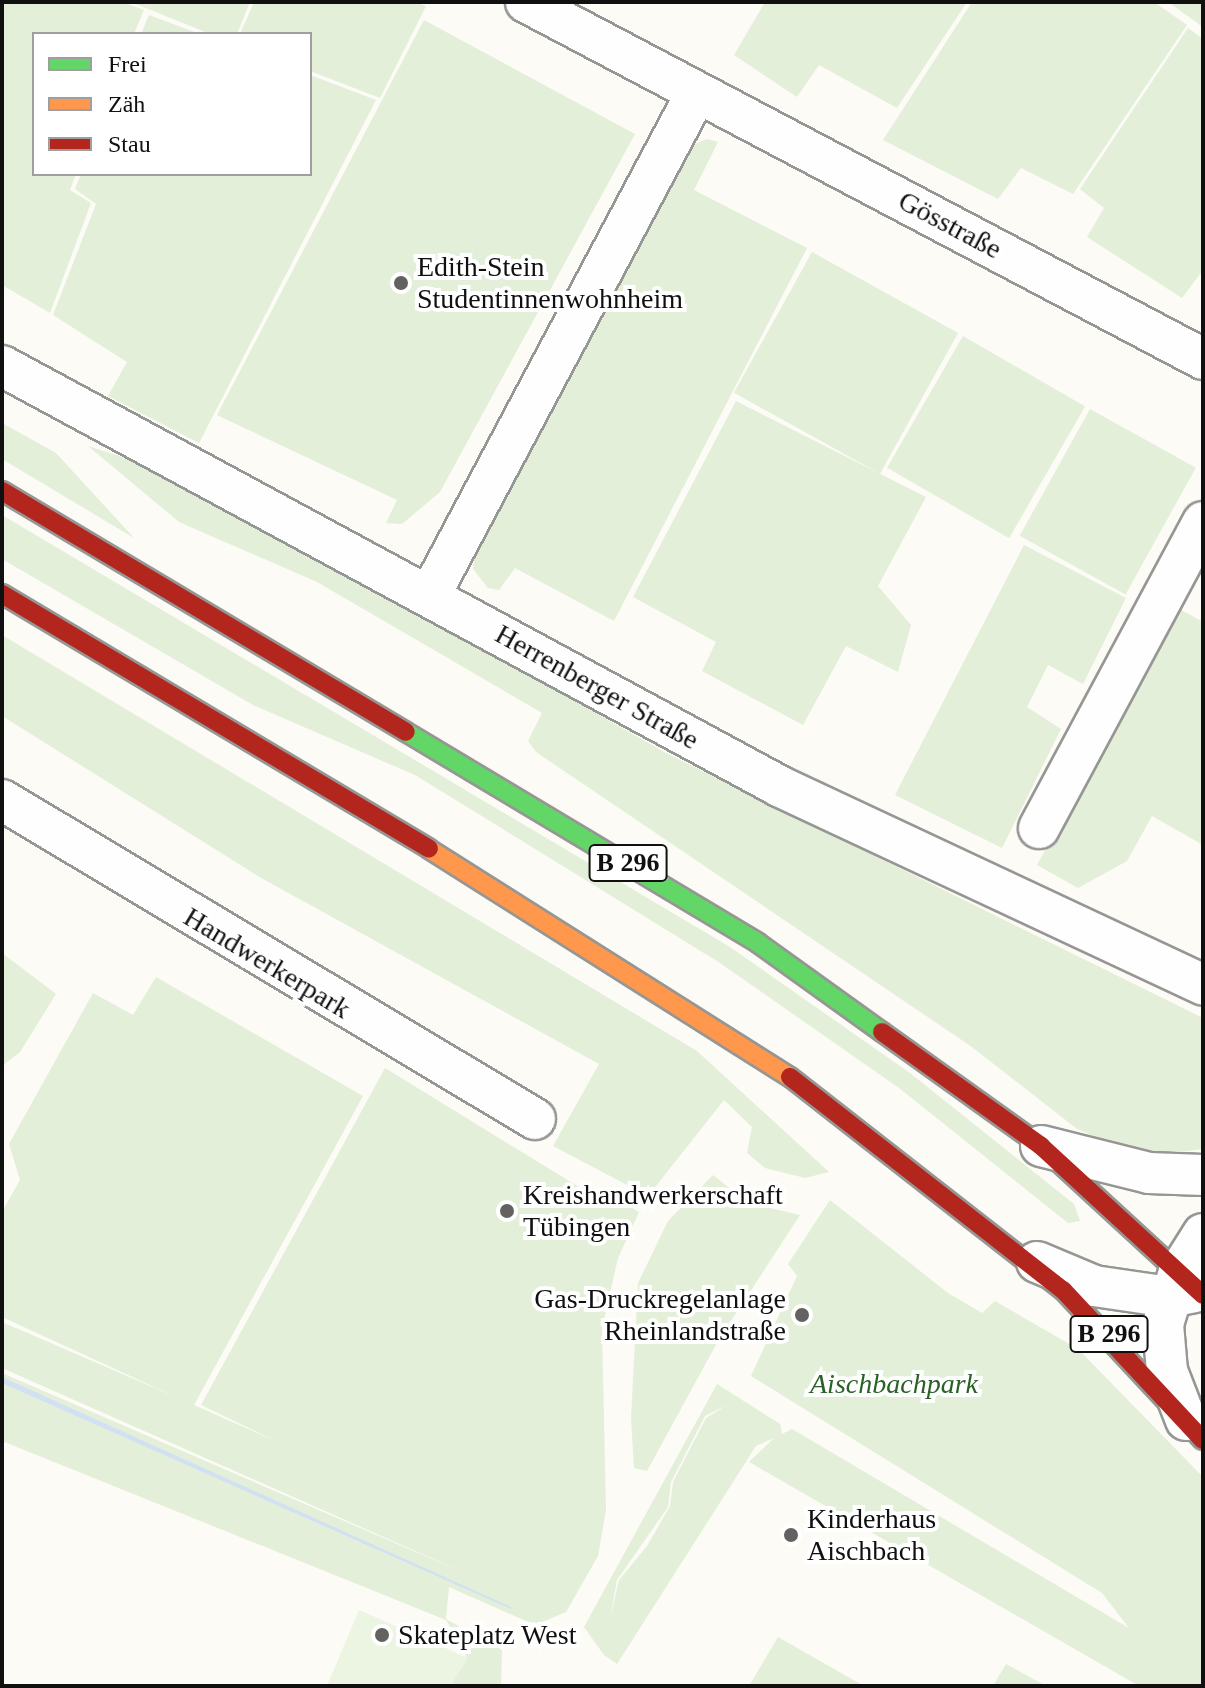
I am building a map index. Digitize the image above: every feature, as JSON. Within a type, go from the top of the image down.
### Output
[{"type":"main road","name":"B 296","points":[[2,491],[758,943],[1041,1146],[1191,1289]]},
{"type":"main road","name":"B 296","points":[[2,594],[674,998],[853,1122],[1023,1256],[1123,1348],[1195,1430]]},
{"type":"street","name":"Gösstraße","points":[[526,2],[1203,359]]},
{"type":"street","points":[[431,593],[697,92]]},
{"type":"street","name":"Herrenberger Straße","points":[[2,366],[431,593],[765,778],[1203,985]]},
{"type":"street","points":[[1039,828],[1203,522]]},
{"type":"street","name":"Handwerkerpark","points":[[2,800],[535,1119]]},
{"type":"street","points":[[1041,1146],[1149,1173],[1203,1175]]},
{"type":"street","points":[[1195,1430],[1163,1349],[1191,1289],[1203,1234]]},
{"type":"street","points":[[1023,1256],[1094,1286],[1191,1289]]},
{"type":"green space","points":[[2,2],[123,2],[144,10],[135,32],[32,32],[32,176],[75,176],[70,190],[91,203],[50,313],[2,285]]},
{"type":"green space","points":[[131,2],[250,2],[238,32],[205,32]]},
{"type":"green space","points":[[254,2],[414,2],[426,6],[380,98],[312,72],[312,32],[241,32]]},
{"type":"green space","points":[[765,2],[967,2],[897,108],[819,65],[797,97],[734,55]]},
{"type":"green space","points":[[972,2],[1154,2],[1187,25],[1073,194],[1021,168],[998,199],[883,140]]},
{"type":"green space","points":[[1168,2],[1203,2],[1203,27]]},
{"type":"green space","points":[[149,15],[195,32],[142,32]]},
{"type":"green space","points":[[424,20],[635,134],[440,492],[402,524],[386,523],[397,500],[217,415]]},
{"type":"green space","points":[[1188,28],[1203,39],[1203,270],[1182,298],[1087,237],[1104,208],[1080,189]]},
{"type":"green space","points":[[312,76],[376,100],[199,443],[108,396],[127,362],[53,315],[96,204],[75,189],[80,176],[312,176]]},
{"type":"green space","points":[[707,139],[718,142],[694,190],[807,248],[614,621],[515,568],[499,590],[488,588],[473,569],[476,547],[609,295],[695,144]]},
{"type":"green space","points":[[812,252],[958,333],[880,474],[734,393]]},
{"type":"green space","points":[[963,336],[1085,406],[1009,538],[887,468]]},
{"type":"green space","points":[[736,401],[926,497],[878,586],[911,625],[898,672],[846,646],[803,725],[702,671],[716,642],[633,597]]},
{"type":"green space","points":[[1090,409],[1196,468],[1126,594],[1020,536]]},
{"type":"green space","points":[[2,423],[56,453],[134,538],[2,459]]},
{"type":"green space","points":[[88,446],[135,461],[291,540],[666,753],[1203,1018],[1203,1149],[1164,1154],[1123,1148],[1077,1129],[972,1047],[536,752],[528,741],[542,713],[317,582],[179,522]]},
{"type":"green space","points":[[2,515],[730,947],[910,1073],[1074,1204],[1080,1221],[1068,1223],[899,1088],[720,963],[415,775],[253,705],[2,559]]},
{"type":"green space","points":[[1024,545],[1126,598],[1083,684],[1048,665],[1027,707],[1061,729],[1002,848],[895,795]]},
{"type":"green space","points":[[1176,607],[1203,622],[1203,845],[1152,816],[1127,861],[1078,888],[1037,865]]},
{"type":"green space","points":[[2,635],[697,1051],[829,1172],[805,1178],[765,1168],[747,1153],[752,1127],[724,1100],[648,1196],[553,1146],[599,1064],[263,879],[2,716]]},
{"type":"green space","points":[[2,953],[56,994],[20,1052],[2,1066]]},
{"type":"green space","points":[[156,977],[363,1096],[194,1405],[280,1443],[201,1405],[385,1068],[597,1198],[602,1191],[639,1212],[618,1258],[602,1329],[606,1510],[598,1556],[566,1612],[535,1625],[449,1587],[446,1619],[502,1650],[501,1686],[450,1686],[467,1658],[446,1620],[2,1441],[2,1373],[483,1581],[2,1368],[2,1322],[178,1398],[2,1317],[2,1212],[20,1180],[9,1144],[93,993],[133,1015]]},
{"type":"green space","points":[[713,1175],[748,1203],[800,1215],[718,1341],[647,1471],[634,1468],[631,1418],[638,1283],[668,1221]]},
{"type":"green space","name":"Aischbachpark","points":[[830,1200],[948,1293],[982,1313],[995,1301],[1078,1349],[1203,1477],[1203,1686],[1139,1686],[749,1462],[774,1438],[756,1446],[617,1664],[604,1655],[584,1627],[717,1384],[780,1424],[782,1434],[792,1429],[1129,1628],[1102,1593],[751,1376],[797,1276],[788,1264]],"holes":[[[727,1405],[706,1418],[673,1482],[670,1506],[647,1546],[619,1580],[610,1619],[617,1580],[668,1507],[671,1482],[705,1416]]]},
{"type":"green space","name":"Skateplatz West","points":[[359,1610],[468,1658],[450,1686],[327,1686]]},
{"type":"green space","points":[[778,1637],[864,1686],[749,1686]]},
{"type":"green space","points":[[1006,1664],[1046,1686],[993,1686]]},
{"type":"water","points":[[2,1377],[511,1607],[511,1609],[2,1383]]},
{"type":"traffic: fast","points":[[406,732],[758,943],[882,1032]]},
{"type":"traffic: slow","points":[[429,849],[790,1077]]},
{"type":"traffic: jam","points":[[2,491],[406,732]]},
{"type":"traffic: jam","points":[[2,594],[429,849]]},
{"type":"traffic: jam","points":[[882,1032],[1041,1146],[1203,1295]]},
{"type":"traffic: jam","points":[[790,1077],[1063,1290],[1203,1440]]},
{"type":"place","name":"Edith-Stein Studentinnenwohnheim","points":[[401,283]]},
{"type":"place","name":"Kreishandwerkerschaft Tübingen","points":[[507,1211]]},
{"type":"place","name":"Gas-Druckregelanlage Rheinlandstraße","points":[[802,1315]]},
{"type":"place","name":"Kinderhaus Aischbach","points":[[791,1535]]},
{"type":"place","name":"Skateplatz West","points":[[382,1635]]}]
